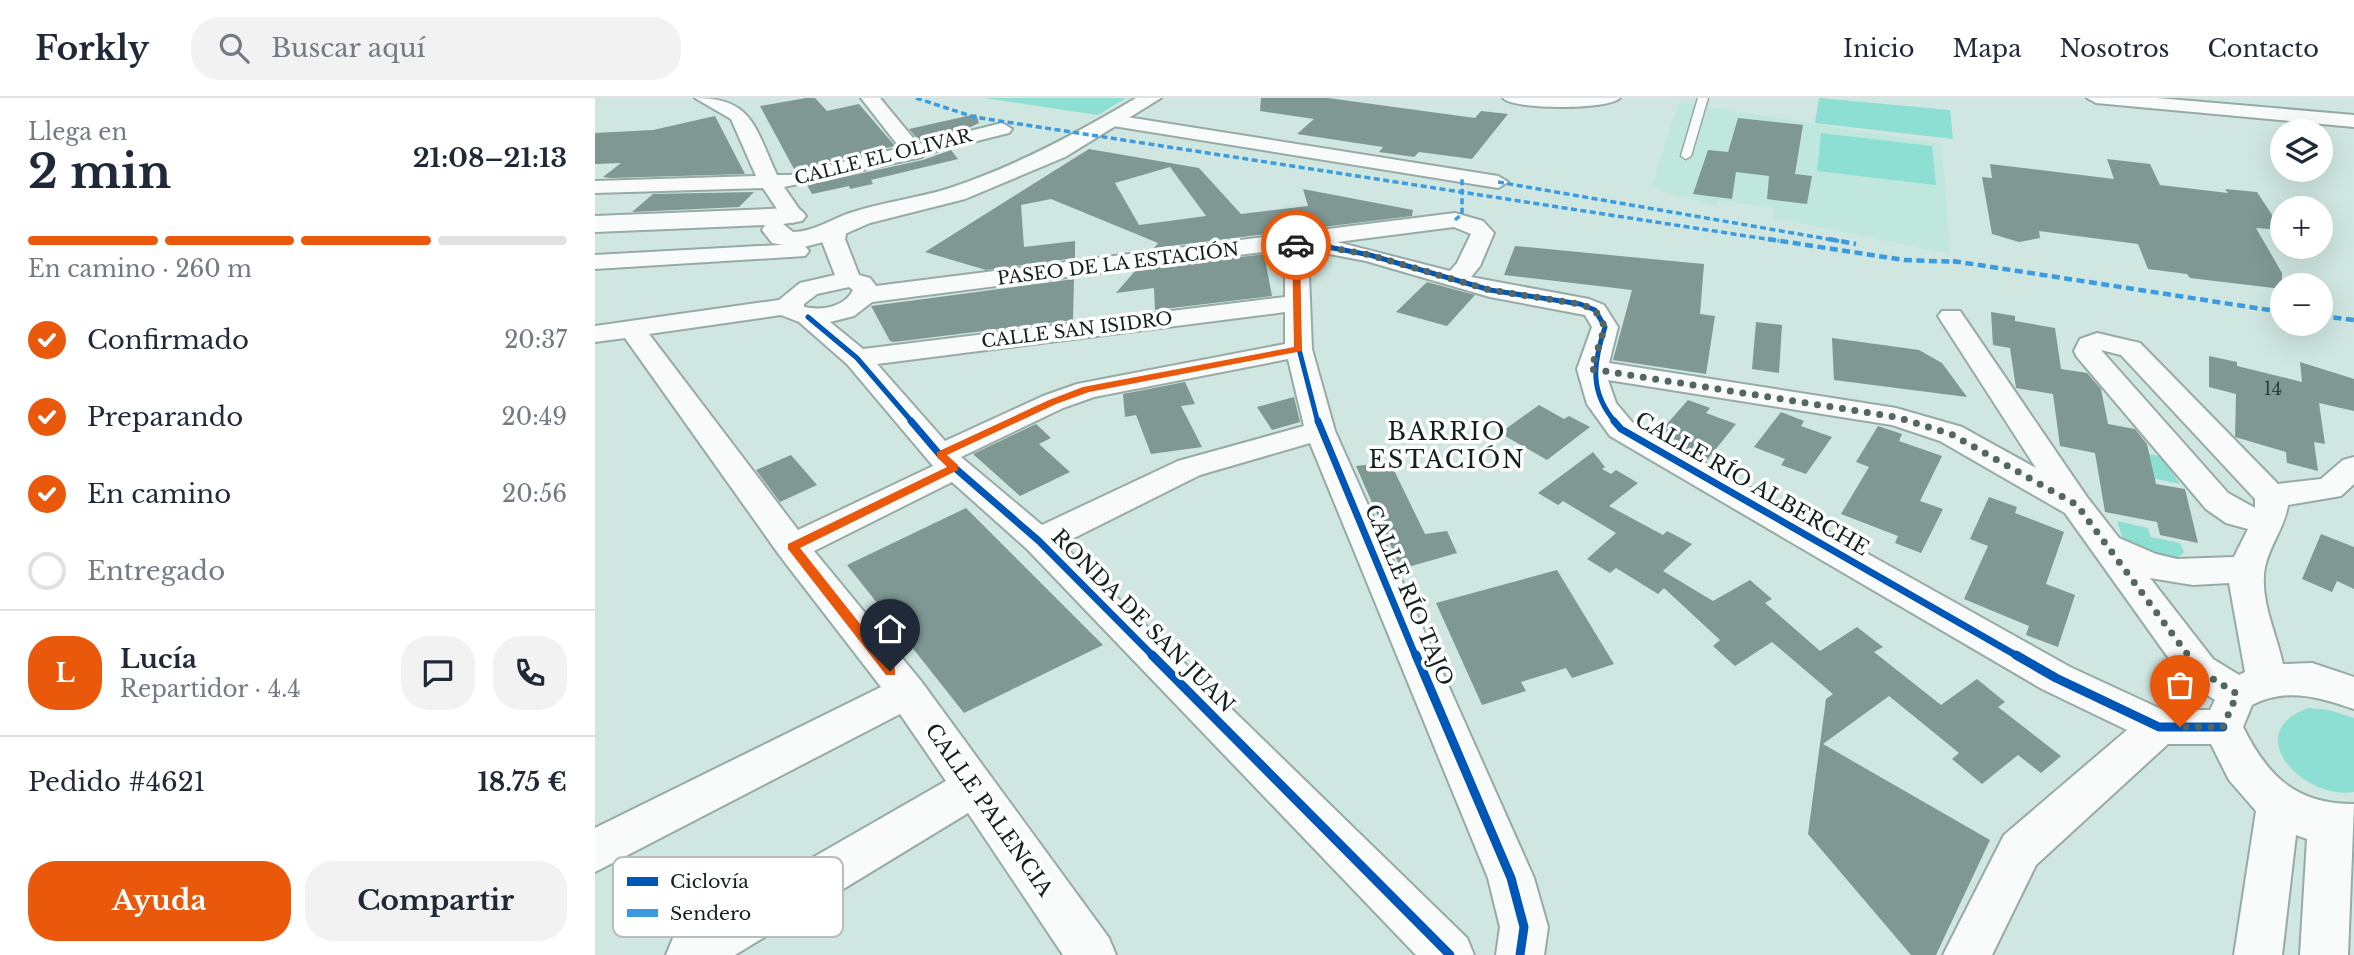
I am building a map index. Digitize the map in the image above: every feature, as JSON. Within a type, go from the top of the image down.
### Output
[{"type":"street","points":[[704,98],[739,116],[769,180],[809,288]]},
{"type":"street","points":[[870,98],[915,153]]},
{"type":"street","points":[[595,224],[789,234],[813,238],[838,221],[956,194],[1012,172],[1079,142],[1151,98]]},
{"type":"street","points":[[1512,98],[1568,102],[1611,98]]},
{"type":"street","points":[[2096,98],[2354,121]]},
{"type":"street","points":[[1110,124],[1262,144],[1498,182]]},
{"type":"street","name":"CALLE EL OLIVAR","points":[[595,187],[790,181],[915,153],[937,144],[1002,129]]},
{"type":"street","points":[[1455,220],[1462,214],[1462,177]]},
{"type":"street","points":[[1454,279],[1468,266],[1483,237],[1483,233],[1475,226],[1455,220]]},
{"type":"street","name":"PASEO DE LA ESTACIÓN","points":[[854,295],[1455,220]]},
{"type":"street","points":[[838,221],[833,239],[854,295],[856,358]]},
{"type":"street","points":[[595,235],[789,234]]},
{"type":"street","points":[[595,262],[789,234]]},
{"type":"street","points":[[1296,241],[1370,255],[1490,290],[1580,304],[1595,310],[1605,327],[1591,369],[1896,417],[1951,434],[2077,505]]},
{"type":"street","name":"CALLE RÍO TAJO","points":[[1296,241],[1299,349],[1320,431],[1511,878],[1524,927],[1520,955]]},
{"type":"street","points":[[799,311],[797,295],[809,288],[854,295]]},
{"type":"street","points":[[595,334],[799,311],[854,295]]},
{"type":"street","name":"CALLE SAN ISIDRO","points":[[856,358],[1297,303]]},
{"type":"street","name":"RONDA DE SAN JUAN","points":[[799,311],[856,358],[947,461],[1039,541],[1450,955]]},
{"type":"street","points":[[1951,316],[2077,505],[2199,670],[2242,700]]},
{"type":"street","name":"CALLE PALENCIA","points":[[633,330],[792,547],[907,692],[1092,955]]},
{"type":"street","points":[[2269,509],[2130,349],[2097,341],[2089,345],[2087,351],[2217,501],[2238,515],[2269,509],[2330,488],[2354,467]]},
{"type":"street","points":[[792,547],[1053,402],[1087,390],[1299,349]]},
{"type":"street","name":"CALLE RÍO ALBERCHE","points":[[1591,369],[1596,390],[1609,416],[1639,441],[2056,678],[2159,727],[2312,678],[2350,688]]},
{"type":"street","points":[[1039,541],[1189,468],[1320,431]]},
{"type":"street","points":[[2269,509],[2248,568],[2248,597],[2257,644],[2265,666],[2242,700],[2235,755],[2254,782],[2279,806],[2342,825],[2324,955]]},
{"type":"street","points":[[2107,546],[2143,563],[2202,575],[2248,568]]},
{"type":"street","points":[[595,851],[907,692]]},
{"type":"street","points":[[1967,955],[2020,850],[2159,727]]},
{"type":"street","points":[[843,864],[974,787]]},
{"type":"street","points":[[2258,955],[2279,806]]},
{"type":"street","points":[[690,955],[720,937]]},
{"type":"lane","points":[[1686,156],[1703,98]]},
{"type":"shaded area","points":[[1679,102],[1942,144],[1950,254],[1774,218],[1774,208],[1717,200],[1716,206],[1665,192],[1652,185]]},
{"type":"green space","points":[[985,98],[1126,98],[1098,115]]},
{"type":"green space","points":[[1819,98],[1950,110],[1953,139],[1815,123]]},
{"type":"green space","points":[[1821,133],[1932,146],[1936,185],[1817,171]]},
{"type":"green space","points":[[2143,453],[2161,456],[2180,484],[2148,477]]},
{"type":"green space","points":[[2117,521],[2148,528],[2151,537],[2180,543],[2184,552],[2178,557],[2163,559],[2125,545]]},
{"type":"green space","points":[[2308,708],[2329,710],[2354,718],[2354,792],[2335,792],[2317,786],[2300,776],[2287,763],[2279,748],[2279,733],[2288,719]]},
{"type":"building","points":[[815,98],[827,111],[859,104],[895,146],[795,171],[760,106]]},
{"type":"building","points":[[1261,98],[1328,98],[1475,118],[1481,111],[1508,114],[1472,159],[1419,152],[1414,157],[1379,152],[1383,147],[1297,134],[1314,119],[1260,111]]},
{"type":"building","points":[[976,114],[979,123],[964,130],[919,141],[909,129]]},
{"type":"building","points":[[715,116],[745,174],[611,178],[603,177],[621,163],[595,164],[595,133],[653,130]]},
{"type":"building","points":[[1738,118],[1803,125],[1795,174],[1812,176],[1807,204],[1767,199],[1769,176],[1736,172],[1732,199],[1693,194],[1708,150],[1728,152]]},
{"type":"building","points":[[1089,149],[1199,168],[1241,214],[1308,206],[1303,189],[1413,210],[1412,216],[1154,248],[1158,243],[1051,199],[1021,205],[1024,247],[1075,241],[1075,258],[986,270],[925,252]],"holes":[[[1170,167],[1206,216],[1139,225],[1115,183]]]},
{"type":"building","points":[[951,150],[958,159],[871,180],[873,184],[812,194],[807,185],[923,160]]},
{"type":"building","points":[[2107,159],[2150,164],[2160,185],[2228,193],[2225,189],[2257,192],[2270,212],[2270,229],[2256,228],[2270,252],[2270,259],[2274,259],[2282,273],[2270,273],[2270,288],[2190,278],[2187,274],[2148,269],[2138,244],[2039,231],[2040,238],[2019,242],[1992,234],[1982,177],[1992,178],[1990,164],[2114,179]]},
{"type":"building","points":[[754,192],[739,207],[632,212],[653,194]]},
{"type":"building","points":[[1515,246],[1704,264],[1700,314],[1715,316],[1706,374],[1613,360],[1632,290],[1504,275]]},
{"type":"building","points":[[1264,254],[1272,296],[1155,310],[1154,288],[1116,293],[1135,271]]},
{"type":"building","points":[[1074,279],[1073,320],[894,342],[890,341],[871,306]]},
{"type":"building","points":[[1427,282],[1475,295],[1447,326],[1396,312]]},
{"type":"building","points":[[1991,312],[2015,316],[2015,321],[2055,328],[2061,369],[2087,373],[2101,389],[2108,424],[2135,429],[2147,444],[2156,484],[2185,489],[2198,543],[2160,535],[2157,522],[2105,512],[2095,453],[2060,446],[2053,394],[2016,388],[2010,348],[1993,345]]},
{"type":"building","points":[[1756,322],[1782,325],[1779,373],[1752,369]]},
{"type":"building","points":[[1832,338],[1919,350],[1942,363],[1967,397],[1834,380]]},
{"type":"building","points":[[2209,356],[2302,382],[2300,362],[2354,379],[2354,411],[2319,403],[2325,444],[2314,442],[2318,471],[2287,463],[2286,452],[2235,437],[2236,394],[2209,387]]},
{"type":"building","points":[[1185,382],[1195,404],[1181,406],[1202,447],[1151,454],[1136,415],[1125,417],[1123,394]]},
{"type":"building","points":[[1294,397],[1300,422],[1272,430],[1257,407]]},
{"type":"building","points":[[1688,400],[1710,408],[1706,413],[1736,424],[1707,460],[1685,449],[1688,445],[1659,433]]},
{"type":"building","points":[[1539,405],[1564,419],[1569,416],[1590,427],[1547,460],[1500,433]]},
{"type":"building","points":[[1781,412],[1804,421],[1801,426],[1832,437],[1806,474],[1781,465],[1785,459],[1754,447]]},
{"type":"building","points":[[1036,424],[1051,438],[1039,444],[1070,472],[1020,496],[973,454]]},
{"type":"building","points":[[1878,426],[1902,434],[1899,441],[1942,456],[1920,501],[1943,509],[1921,553],[1895,543],[1898,536],[1841,514],[1869,467],[1856,462]]},
{"type":"building","points":[[1593,452],[1605,467],[1602,469],[1611,474],[1616,470],[1638,483],[1609,506],[1663,535],[1667,531],[1692,544],[1663,571],[1713,601],[1750,580],[1772,599],[1765,603],[1820,651],[1857,627],[1883,647],[1874,652],[1941,705],[1977,679],[2005,702],[1998,707],[2061,756],[2041,773],[2018,755],[1982,784],[1952,759],[1959,753],[1889,696],[1823,744],[1990,840],[1936,955],[1911,955],[1808,834],[1826,699],[1833,694],[1772,642],[1735,666],[1713,646],[1720,640],[1664,588],[1658,594],[1616,568],[1610,573],[1587,559],[1616,533],[1563,501],[1558,505],[1538,493]]},
{"type":"building","points":[[791,455],[817,485],[780,502],[756,470]]},
{"type":"building","points":[[1390,462],[1425,534],[1447,531],[1457,553],[1401,569],[1356,466]]},
{"type":"building","points":[[1989,497],[2017,507],[2015,513],[2064,532],[2046,584],[2075,595],[2058,647],[2026,635],[2029,626],[1964,599],[1988,546],[1970,539]]},
{"type":"building","points":[[966,508],[1103,645],[964,713],[847,565]]},
{"type":"building","points":[[2321,534],[2354,547],[2354,589],[2337,581],[2332,592],[2302,579]]},
{"type":"building","points":[[1557,570],[1614,664],[1572,678],[1566,668],[1521,682],[1526,691],[1482,705],[1436,603]]},
{"type":"marked path","points":[[916,98],[974,117],[1904,260],[1960,262]]},
{"type":"marked path","points":[[1455,220],[1462,214],[1462,177]]},
{"type":"marked path","points":[[1498,182],[1856,244]]},
{"type":"marked path","points":[[1953,261],[2270,310]]},
{"type":"marked path","points":[[2333,317],[2354,320]]},
{"type":"cycle path","points":[[1520,955],[1524,927],[1511,878],[1320,431],[1299,349],[1296,241],[1370,255],[1490,290],[1580,304],[1595,310],[1605,327],[1594,369],[1596,392],[1609,416],[1621,429],[2056,678],[2159,727],[2223,727]]},
{"type":"cycle path","points":[[808,317],[857,358],[940,455],[1039,541],[1450,955]]},
{"type":"way so far","points":[[1296,245],[1296,241],[1370,255],[1490,290],[1580,304],[1595,310],[1605,327],[1591,369],[1896,417],[1951,434],[1978,448],[2077,505],[2199,670],[2237,694],[2223,727],[2180,727]]},
{"type":"district","name":"BARRIO ESTACIÓN","points":[[1447,445]]},
{"type":"route","points":[[890,671],[792,547],[955,468],[940,455],[1053,402],[1087,390],[1299,349],[1296,245]]}]
